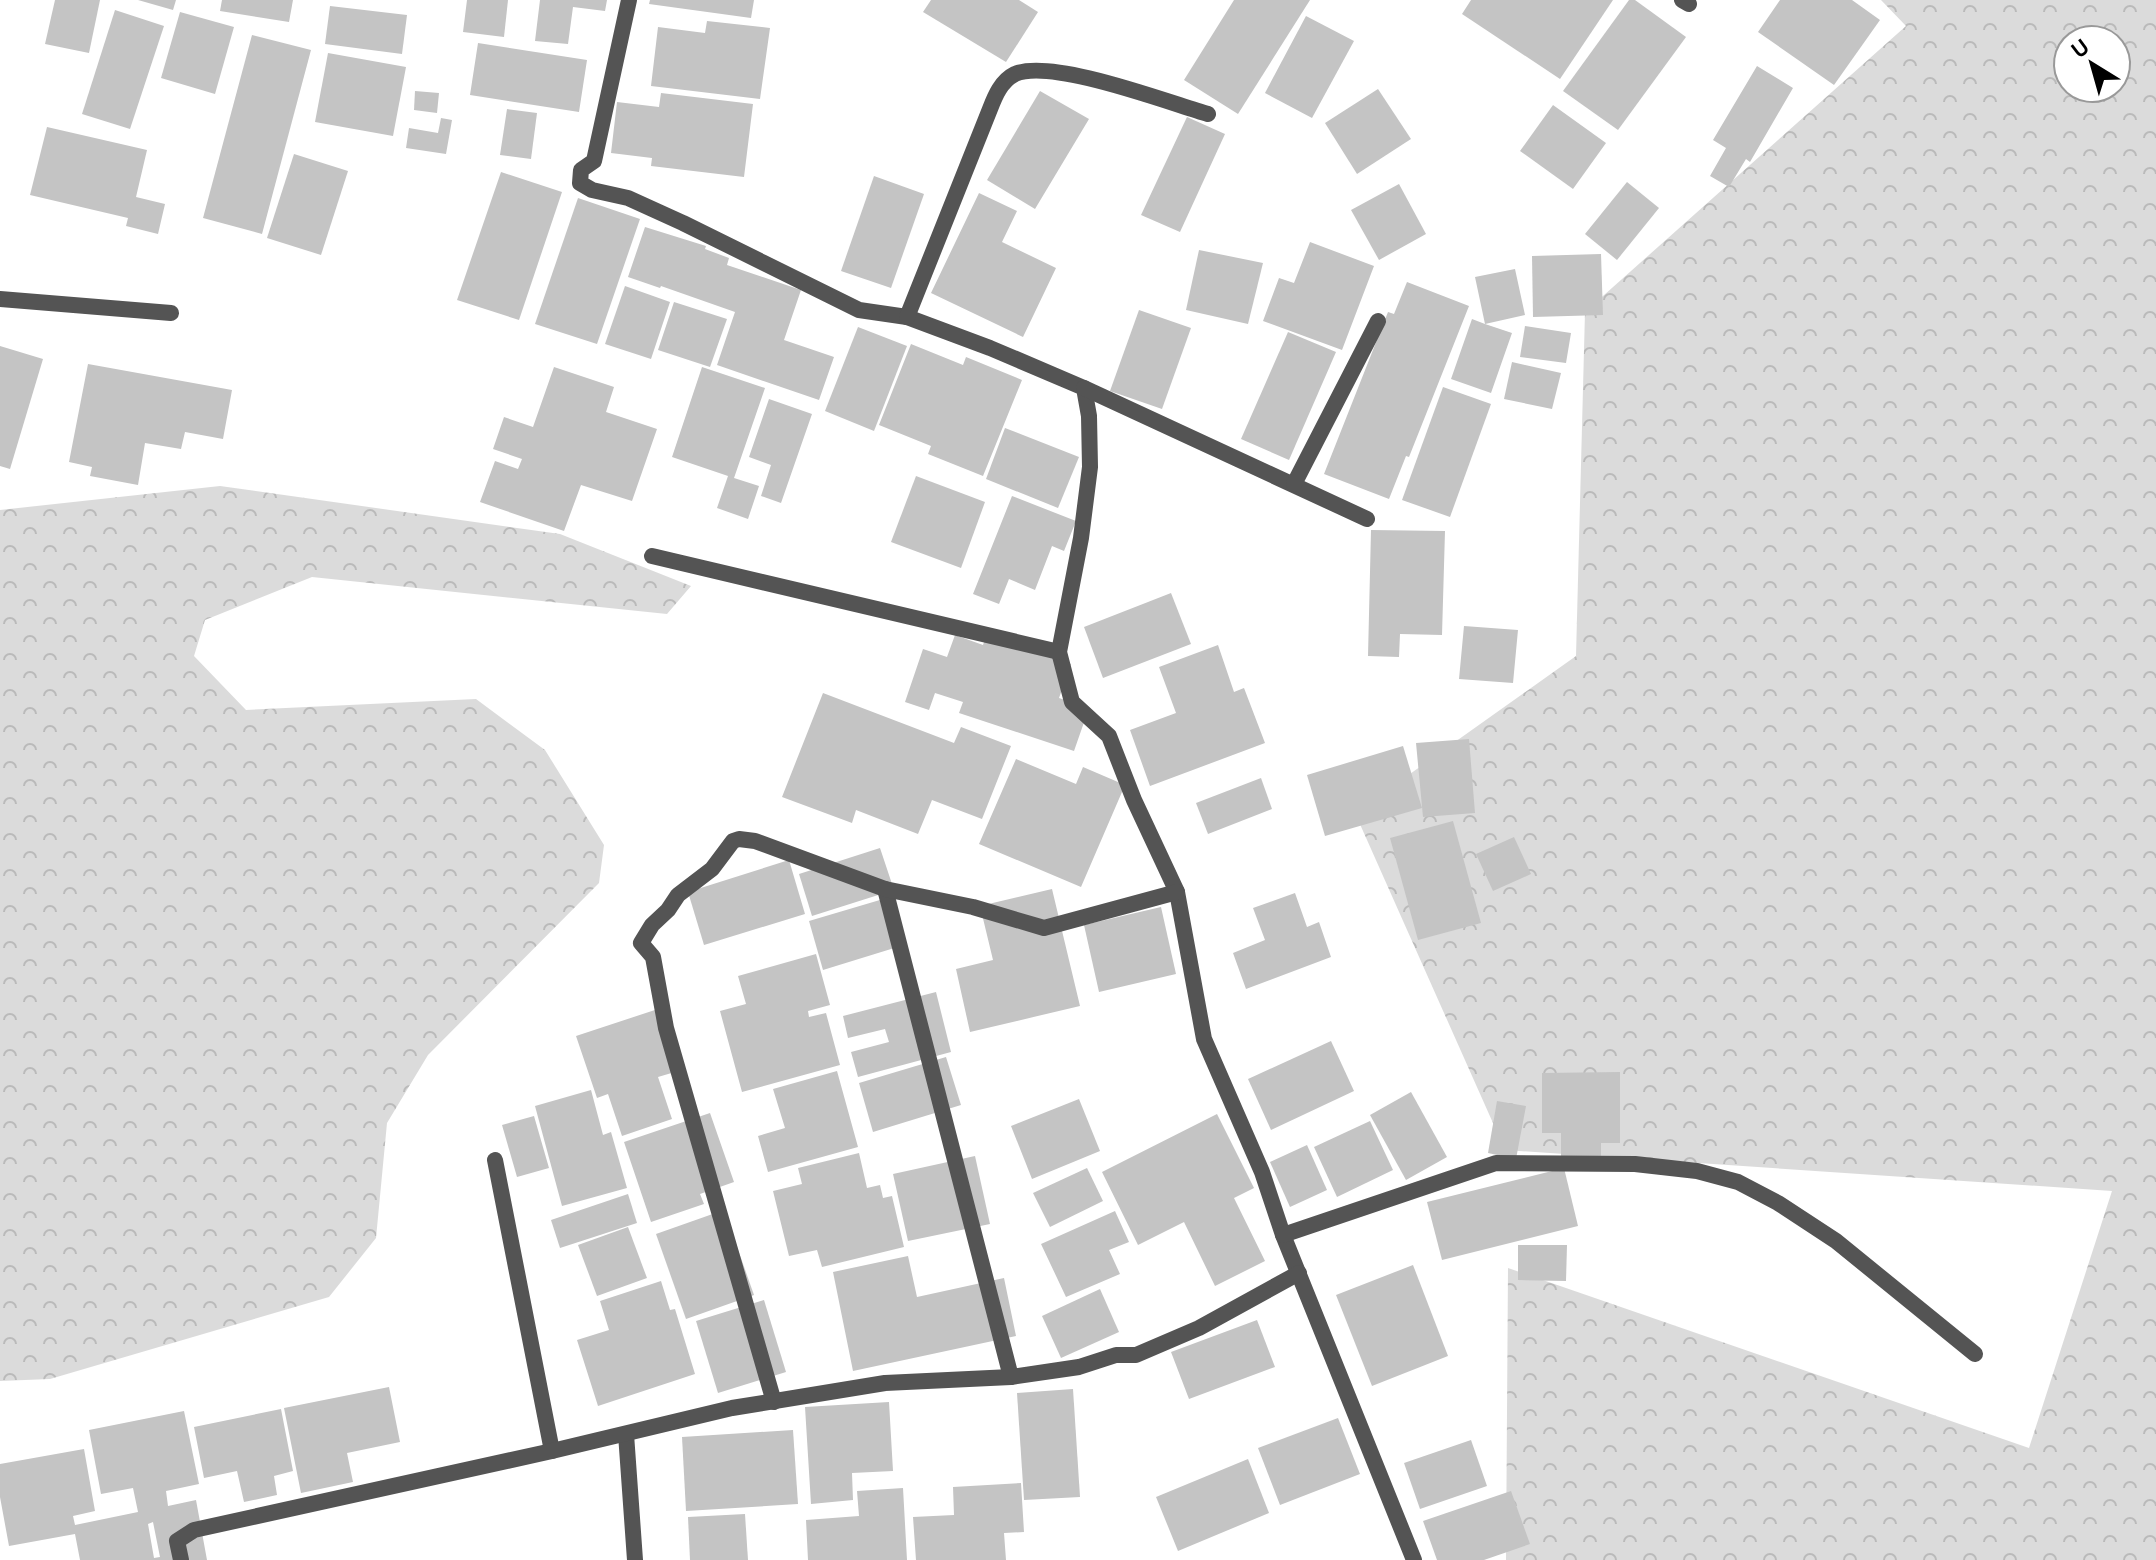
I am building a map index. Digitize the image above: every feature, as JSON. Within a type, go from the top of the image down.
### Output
[{"type":"street","points":[[629,0],[594,161],[581,170],[580,183],[592,190],[628,198],[683,223],[859,310],[907,317],[1084,388],[1367,519]]},
{"type":"street","points":[[907,317],[990,109],[1008,79],[1031,70],[1069,73],[1208,114]]},
{"type":"street","points":[[0,299],[171,313]]},
{"type":"street","points":[[1294,484],[1378,321]]},
{"type":"street","points":[[1084,388],[1089,416],[1090,467],[1081,538],[1059,652],[1072,702],[1109,736],[1134,800],[1177,892],[1204,1039],[1262,1172],[1283,1235],[1414,1560]]},
{"type":"street","points":[[652,556],[1059,652]]},
{"type":"street","points":[[774,1402],[666,1028],[653,957],[641,943],[652,925],[678,895],[712,869],[728,846],[739,839],[755,841],[885,889],[973,907],[1044,928],[1177,892]]},
{"type":"street","points":[[885,889],[1011,1377]]},
{"type":"street","points":[[495,1160],[552,1451]]},
{"type":"street","points":[[1283,1235],[1496,1163],[1635,1164],[1697,1171],[1738,1182],[1778,1203],[1836,1241],[1975,1354]]},
{"type":"street","points":[[181,1560],[177,1541],[194,1530],[732,1408],[885,1383],[1011,1377],[1079,1367],[1116,1355],[1136,1355],[1199,1328],[1299,1273]]},
{"type":"street","points":[[626,1434],[635,1560]]},
{"type":"green space","points":[[1881,0],[2156,0],[2156,1560],[1506,1560],[1508,1268],[2029,1448],[2112,1191],[1505,1150],[1355,813],[1576,656],[1585,312],[1906,26]]},
{"type":"green space","points":[[220,486],[560,534],[691,586],[667,614],[312,577],[205,620],[194,656],[246,710],[476,699],[545,750],[604,845],[599,883],[428,1055],[387,1123],[376,1238],[329,1297],[50,1379],[0,1381],[0,510]]},
{"type":"building","points":[[55,0],[100,0],[89,53],[45,44]]},
{"type":"building","points":[[138,0],[176,0],[173,10]]},
{"type":"building","points":[[222,0],[293,0],[289,22],[220,11]]},
{"type":"building","points":[[467,0],[508,0],[504,37],[463,32]]},
{"type":"building","points":[[540,0],[607,0],[605,11],[573,7],[568,44],[535,41]]},
{"type":"building","points":[[650,0],[754,0],[751,18],[649,4]]},
{"type":"building","points":[[931,0],[1019,0],[1038,12],[1006,62],[923,12]]},
{"type":"building","points":[[1234,0],[1310,0],[1238,114],[1184,80]]},
{"type":"building","points":[[1471,0],[1613,0],[1560,79],[1462,14]]},
{"type":"building","points":[[1629,0],[1635,0],[1686,37],[1618,130],[1563,91]]},
{"type":"building","points":[[1780,0],[1852,0],[1880,20],[1834,85],[1758,32]]},
{"type":"building","points":[[330,6],[407,15],[402,54],[325,44]]},
{"type":"building","points":[[115,10],[164,26],[130,129],[82,114]]},
{"type":"building","points":[[180,12],[234,27],[215,94],[161,78]]},
{"type":"building","points":[[1306,16],[1354,41],[1312,118],[1265,93]]},
{"type":"building","points":[[707,21],[770,28],[760,99],[651,86],[658,27],[705,33]]},
{"type":"building","points":[[252,35],[311,50],[262,234],[203,218]]},
{"type":"building","points":[[478,43],[587,60],[579,112],[470,95]]},
{"type":"building","points":[[328,53],[406,67],[393,136],[315,122]]},
{"type":"building","points":[[1757,66],[1793,88],[1750,162],[1746,159],[1729,187],[1710,176],[1726,148],[1713,140]]},
{"type":"building","points":[[1378,89],[1411,139],[1357,174],[1325,123]]},
{"type":"building","points":[[415,91],[439,93],[437,113],[414,110]]},
{"type":"building","points":[[1040,91],[1089,119],[1035,209],[987,180]]},
{"type":"building","points":[[661,93],[753,104],[744,177],[651,166],[652,158],[611,153],[617,102],[659,107]]},
{"type":"building","points":[[1553,105],[1606,143],[1573,189],[1520,151]]},
{"type":"building","points":[[507,109],[537,113],[531,159],[500,155]]},
{"type":"building","points":[[1187,117],[1225,134],[1180,232],[1141,215]]},
{"type":"building","points":[[441,118],[452,120],[446,154],[406,148],[409,128],[438,133]]},
{"type":"building","points":[[47,127],[147,150],[136,197],[165,204],[158,234],[126,226],[128,218],[30,195]]},
{"type":"building","points":[[294,154],[348,171],[321,255],[267,238]]},
{"type":"building","points":[[501,172],[562,192],[519,320],[457,300]]},
{"type":"building","points":[[874,176],[924,194],[891,288],[841,271]]},
{"type":"building","points":[[1627,182],[1659,208],[1617,260],[1585,234]]},
{"type":"building","points":[[1399,184],[1426,234],[1379,260],[1351,210]]},
{"type":"building","points":[[979,193],[1017,211],[1002,242],[1056,268],[1023,337],[931,293]]},
{"type":"building","points":[[578,198],[640,219],[597,344],[535,324]]},
{"type":"building","points":[[645,227],[706,246],[705,249],[729,258],[727,265],[801,290],[784,340],[834,357],[819,400],[717,365],[735,312],[628,277]]},
{"type":"building","points":[[1310,242],[1374,266],[1342,350],[1263,321],[1279,278],[1294,283]]},
{"type":"building","points":[[1199,250],[1263,263],[1248,324],[1186,310]]},
{"type":"building","points":[[1601,254],[1603,315],[1533,317],[1532,256]]},
{"type":"building","points":[[1515,269],[1525,315],[1485,324],[1475,277]]},
{"type":"building","points":[[1407,282],[1469,306],[1389,499],[1324,474],[1388,312],[1394,314]]},
{"type":"building","points":[[625,286],[670,302],[651,359],[605,344]]},
{"type":"building","points":[[674,302],[727,319],[710,367],[658,350]]},
{"type":"building","points":[[1139,310],[1191,328],[1162,409],[1110,391]]},
{"type":"building","points":[[1472,319],[1512,333],[1491,393],[1451,379]]},
{"type":"building","points":[[1525,326],[1571,333],[1566,363],[1520,357]]},
{"type":"building","points":[[858,327],[907,346],[874,431],[825,411]]},
{"type":"building","points":[[1288,332],[1336,352],[1289,460],[1241,439]]},
{"type":"building","points":[[911,344],[963,365],[966,357],[1022,380],[983,476],[928,454],[931,446],[879,425]]},
{"type":"building","points":[[0,346],[43,359],[10,469],[0,466]]},
{"type":"building","points":[[1512,362],[1561,373],[1552,409],[1504,399]]},
{"type":"building","points":[[88,364],[232,390],[223,439],[185,432],[181,449],[145,443],[138,485],[90,476],[92,467],[69,462]]},
{"type":"building","points":[[554,367],[614,387],[606,412],[657,429],[632,501],[581,485],[564,531],[480,502],[495,461],[518,469],[522,459],[493,449],[504,417],[533,427]]},
{"type":"building","points":[[702,367],[765,388],[734,478],[759,486],[748,519],[717,508],[728,476],[672,457]]},
{"type":"building","points":[[1443,387],[1491,404],[1450,517],[1402,500]]},
{"type":"building","points":[[769,399],[812,414],[781,503],[761,496],[771,465],[749,457]]},
{"type":"building","points":[[1005,428],[1079,457],[1058,508],[986,479]]},
{"type":"building","points":[[916,476],[985,502],[961,568],[891,542]]},
{"type":"building","points":[[1012,496],[1076,521],[1064,551],[1052,546],[1035,590],[1009,579],[999,604],[973,594]]},
{"type":"building","points":[[1371,530],[1445,531],[1442,635],[1400,634],[1399,657],[1368,656]]},
{"type":"building","points":[[1171,593],[1191,644],[1103,678],[1084,627]]},
{"type":"building","points":[[1464,626],[1518,630],[1513,683],[1459,679]]},
{"type":"building","points":[[955,635],[983,645],[986,636],[1071,664],[1059,698],[1089,708],[1074,751],[959,713],[963,702],[935,693],[929,710],[905,702],[923,649],[947,657]]},
{"type":"building","points":[[1218,645],[1234,692],[1244,688],[1265,743],[1150,786],[1130,730],[1176,713],[1159,667]]},
{"type":"building","points":[[823,693],[954,743],[961,727],[1011,746],[982,819],[932,800],[918,834],[856,810],[852,823],[782,797]]},
{"type":"building","points":[[1469,739],[1475,813],[1423,817],[1416,743]]},
{"type":"building","points":[[1403,746],[1422,808],[1325,836],[1307,775]]},
{"type":"building","points":[[1016,759],[1076,784],[1083,767],[1125,785],[1081,887],[979,844]]},
{"type":"building","points":[[1261,778],[1272,809],[1208,834],[1196,803]]},
{"type":"building","points":[[1453,821],[1481,923],[1418,940],[1390,838]]},
{"type":"building","points":[[1514,837],[1531,874],[1493,891],[1476,854]]},
{"type":"building","points":[[880,848],[894,890],[812,916],[799,874]]},
{"type":"building","points":[[789,860],[805,914],[704,945],[688,892]]},
{"type":"building","points":[[1052,889],[1080,1006],[970,1032],[956,969],[993,960],[980,906]]},
{"type":"building","points":[[1295,893],[1307,927],[1319,922],[1331,957],[1246,989],[1233,953],[1265,940],[1253,908]]},
{"type":"building","points":[[890,897],[904,945],[823,970],[809,921]]},
{"type":"building","points":[[1161,907],[1176,974],[1099,992],[1084,925]]},
{"type":"building","points":[[816,954],[830,1005],[808,1011],[809,1017],[826,1013],[840,1065],[742,1092],[720,1011],[746,1004],[738,976]]},
{"type":"building","points":[[936,992],[951,1052],[858,1077],[851,1052],[889,1042],[885,1029],[848,1038],[843,1016]]},
{"type":"building","points":[[664,1007],[685,1069],[658,1077],[672,1119],[622,1136],[608,1094],[597,1098],[576,1036]]},
{"type":"building","points":[[1331,1041],[1354,1091],[1271,1130],[1248,1079]]},
{"type":"building","points":[[946,1057],[961,1105],[873,1132],[859,1083]]},
{"type":"building","points":[[837,1071],[858,1147],[768,1172],[758,1136],[785,1128],[773,1089]]},
{"type":"building","points":[[1620,1072],[1620,1143],[1601,1143],[1601,1158],[1561,1158],[1561,1133],[1542,1133],[1542,1073]]},
{"type":"building","points":[[591,1090],[603,1135],[611,1132],[627,1188],[562,1206],[535,1106]]},
{"type":"building","points":[[1411,1092],[1447,1157],[1406,1180],[1370,1115]]},
{"type":"building","points":[[1079,1099],[1100,1151],[1032,1179],[1011,1126]]},
{"type":"building","points":[[1497,1101],[1526,1106],[1516,1159],[1488,1153]]},
{"type":"building","points":[[710,1113],[734,1182],[700,1194],[704,1204],[651,1222],[624,1142]]},
{"type":"building","points":[[1217,1114],[1254,1188],[1234,1198],[1265,1261],[1215,1286],[1184,1222],[1138,1245],[1102,1172]]},
{"type":"building","points":[[534,1116],[549,1168],[517,1177],[502,1125]]},
{"type":"building","points":[[1370,1121],[1393,1170],[1337,1197],[1314,1147]]},
{"type":"building","points":[[1307,1145],[1327,1190],[1290,1207],[1270,1162]]},
{"type":"building","points":[[859,1153],[867,1188],[880,1185],[883,1198],[892,1196],[904,1247],[822,1267],[817,1250],[789,1256],[773,1191],[802,1184],[798,1168]]},
{"type":"building","points":[[975,1156],[990,1224],[908,1241],[893,1174]]},
{"type":"building","points":[[1087,1168],[1103,1201],[1050,1227],[1033,1193]]},
{"type":"building","points":[[1564,1168],[1578,1226],[1442,1260],[1427,1202]]},
{"type":"building","points":[[628,1194],[637,1223],[560,1248],[551,1220]]},
{"type":"building","points":[[724,1210],[754,1295],[686,1319],[656,1234]]},
{"type":"building","points":[[1115,1211],[1129,1242],[1109,1250],[1120,1274],[1066,1297],[1041,1244]]},
{"type":"building","points":[[628,1227],[647,1278],[597,1296],[578,1245]]},
{"type":"building","points":[[1518,1245],[1567,1245],[1566,1281],[1518,1280]]},
{"type":"building","points":[[908,1256],[917,1297],[1004,1278],[1016,1336],[853,1371],[833,1272]]},
{"type":"building","points":[[1413,1265],[1448,1356],[1372,1386],[1336,1295]]},
{"type":"building","points":[[661,1281],[670,1310],[675,1309],[695,1374],[598,1406],[577,1340],[609,1330],[600,1301]]},
{"type":"building","points":[[1100,1289],[1119,1332],[1061,1358],[1042,1316]]},
{"type":"building","points":[[764,1300],[786,1372],[718,1393],[696,1321]]},
{"type":"building","points":[[1257,1320],[1275,1367],[1189,1399],[1171,1352]]},
{"type":"building","points":[[389,1387],[400,1442],[347,1453],[353,1482],[301,1493],[284,1408]]},
{"type":"building","points":[[1073,1389],[1080,1497],[1024,1500],[1017,1393]]},
{"type":"building","points":[[889,1402],[893,1471],[852,1473],[853,1500],[811,1504],[805,1407]]},
{"type":"building","points":[[281,1409],[293,1471],[274,1476],[277,1495],[244,1502],[237,1471],[204,1478],[194,1427]]},
{"type":"building","points":[[184,1411],[199,1484],[166,1491],[168,1506],[196,1500],[207,1560],[80,1560],[75,1534],[9,1546],[0,1497],[0,1464],[84,1449],[95,1511],[73,1516],[75,1525],[138,1512],[133,1488],[101,1494],[89,1430]],"holes":[[[153,1522],[160,1557],[154,1558],[148,1524]]]},
{"type":"building","points":[[1338,1418],[1360,1474],[1280,1505],[1258,1448]]},
{"type":"building","points":[[793,1430],[798,1504],[686,1511],[682,1437]]},
{"type":"building","points":[[1471,1440],[1487,1486],[1420,1509],[1404,1463]]},
{"type":"building","points":[[1248,1459],[1269,1513],[1178,1551],[1156,1497]]},
{"type":"building","points":[[1021,1483],[1024,1532],[1004,1533],[1006,1560],[916,1560],[913,1517],[954,1515],[953,1487]]},
{"type":"building","points":[[903,1488],[907,1560],[808,1560],[806,1520],[859,1516],[857,1491]]},
{"type":"building","points":[[1511,1491],[1530,1544],[1484,1560],[1437,1560],[1423,1521]]},
{"type":"building","points":[[745,1514],[748,1560],[690,1560],[688,1517]]}]
